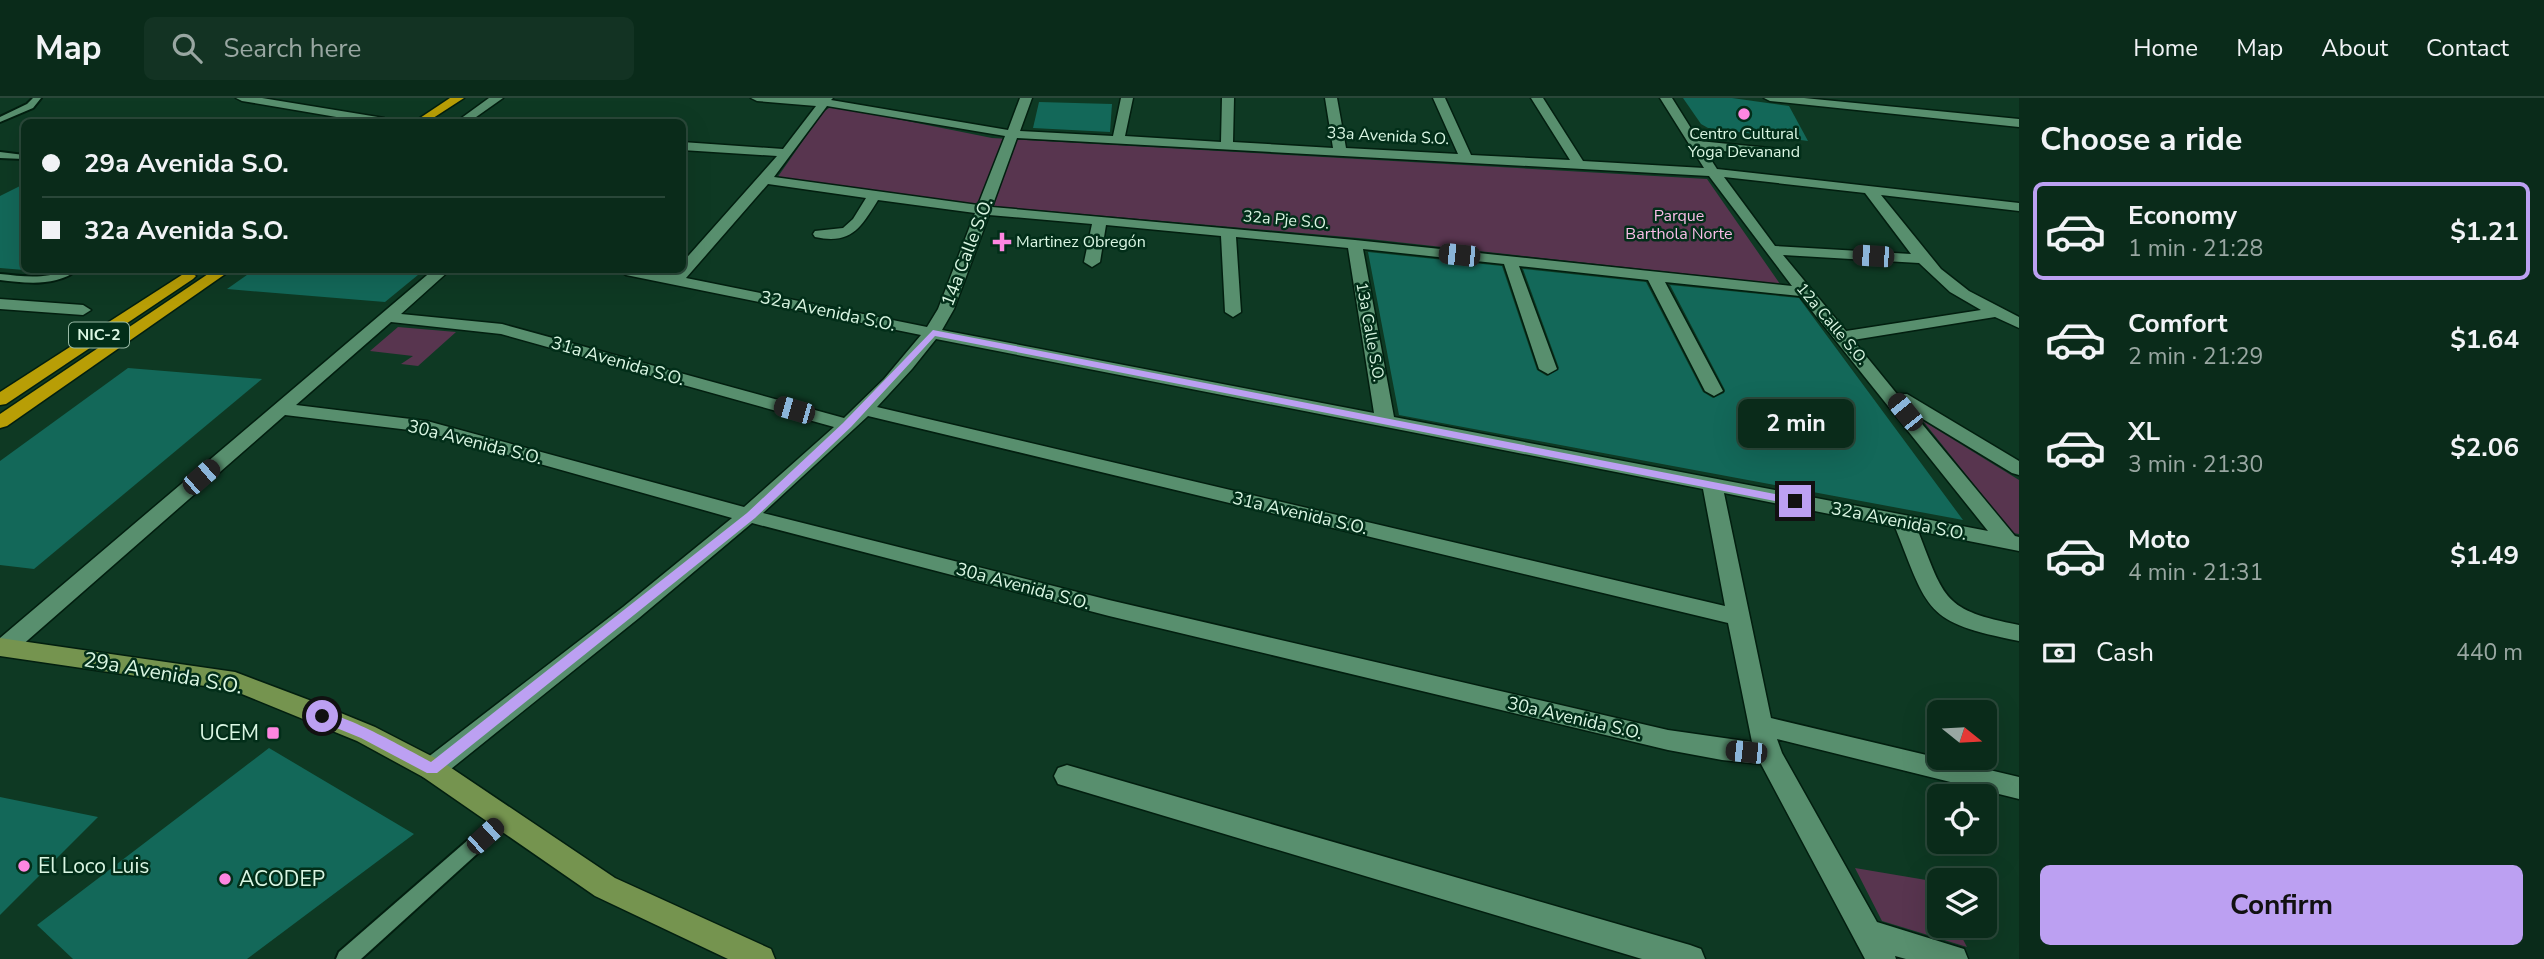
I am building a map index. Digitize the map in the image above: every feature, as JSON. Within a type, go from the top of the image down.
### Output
[{"type":"highway","points":[[425,119],[458,98]]},
{"type":"highway","points":[[442,119],[474,98]]},
{"type":"highway","name":"NIC-2","points":[[0,400],[193,273]]},
{"type":"highway","name":"NIC-2","points":[[0,422],[219,273]]},
{"type":"street","points":[[242,98],[366,119]]},
{"type":"street","points":[[466,119],[497,98]]},
{"type":"street","name":"33a Avenida S.O.","points":[[757,98],[825,100],[914,111],[1012,134],[1713,172],[2019,207]]},
{"type":"street","name":"14a Calle S.O.","points":[[432,769],[751,516],[847,425],[933,333],[946,309],[1026,98]]},
{"type":"street","points":[[1118,139],[1127,98]]},
{"type":"street","points":[[1227,145],[1228,98]]},
{"type":"street","points":[[1331,98],[1339,150]]},
{"type":"street","points":[[1439,98],[1466,158]]},
{"type":"street","points":[[1536,98],[1579,164]]},
{"type":"street","name":"12a Calle S.O.","points":[[1665,98],[1713,172],[1772,250],[2014,543]]},
{"type":"street","points":[[1770,98],[2019,123]]},
{"type":"street","points":[[686,268],[764,180],[825,100]]},
{"type":"street","points":[[1695,145],[1781,153]]},
{"type":"street","points":[[686,146],[786,153]]},
{"type":"street","name":"32a Pje S.O.","points":[[764,180],[983,210],[1355,244],[1805,292]]},
{"type":"street","points":[[1869,189],[1924,259],[1946,281],[1966,296],[2019,323]]},
{"type":"street","points":[[820,234],[845,235],[874,196]]},
{"type":"street","points":[[1092,262],[1100,220]]},
{"type":"street","points":[[1228,232],[1233,312]]},
{"type":"street","name":"13a Calle S.O.","points":[[1355,244],[1385,421]]},
{"type":"street","points":[[1772,250],[1924,259]]},
{"type":"street","points":[[1510,261],[1548,369]]},
{"type":"street","points":[[2,648],[438,273]]},
{"type":"street","name":"32a Avenida S.O.","points":[[645,273],[933,333],[2014,543]]},
{"type":"street","points":[[677,278],[681,273]]},
{"type":"street","points":[[1655,278],[1714,391]]},
{"type":"street","points":[[0,304],[83,310]]},
{"type":"street","points":[[1842,337],[1998,312]]},
{"type":"street","name":"31a Avenida S.O.","points":[[386,317],[502,329],[847,425]]},
{"type":"street","points":[[1888,391],[2019,469]]},
{"type":"street","name":"30a Avenida S.O.","points":[[280,409],[427,427],[751,516],[1109,608],[1695,745],[1769,754]]},
{"type":"street","name":"31a Avenida S.O.","points":[[862,409],[1737,617]]},
{"type":"street","points":[[1712,485],[1737,617],[1760,725],[1769,754],[1881,959]]},
{"type":"street","points":[[1905,522],[1935,595],[1948,611],[1976,624],[2019,633]]},
{"type":"street","name":"29a Avenida S.O.","points":[[2,648],[235,681],[366,734],[432,769],[605,887],[760,959]]},
{"type":"street","points":[[1760,725],[2019,788]]},
{"type":"street","points":[[1067,776],[1690,959]]},
{"type":"street","points":[[1866,933],[1954,959]]},
{"type":"lane","points":[[0,120],[30,106],[37,98]]},
{"type":"lane","points":[[0,155],[21,157]]},
{"type":"lane","points":[[0,277],[40,281],[51,280],[66,273]]},
{"type":"lane","points":[[346,959],[505,818]]},
{"type":"green space","name":"Parque Barthola Norte","points":[[832,106],[992,138],[1707,179],[1780,284],[1369,239],[945,202],[777,178],[823,112]]},
{"type":"green space","points":[[398,327],[456,332],[418,366],[401,364],[413,356],[370,351]]},
{"type":"green space","points":[[1923,421],[2019,480],[2019,534],[2013,533]]},
{"type":"green space","points":[[1855,868],[1927,880],[1927,935],[1882,921]]},
{"type":"green space","points":[[1938,938],[1962,938],[1967,947]]},
{"type":"building","name":"Centro Cultural Yoga Devanand","points":[[1683,98],[1732,98],[1789,106],[1808,141],[1708,128],[1701,124]]},
{"type":"building","points":[[1039,102],[1112,104],[1110,132],[1033,128]]},
{"type":"building","points":[[21,186],[21,270],[0,268],[0,196]]},
{"type":"building","points":[[1368,252],[1502,266],[1537,370],[1547,376],[1559,368],[1523,269],[1646,282],[1703,392],[1713,398],[1725,390],[1670,285],[1799,298],[1963,520],[1399,415]]},
{"type":"building","points":[[250,273],[420,273],[385,302],[227,289]]},
{"type":"building","points":[[128,368],[262,379],[34,569],[0,565],[0,461]]},
{"type":"building","name":"ACODEP","points":[[269,748],[414,834],[247,959],[73,959],[37,925]]},
{"type":"building","name":"El Loco Luis","points":[[0,797],[98,817],[0,915]]},
{"type":"place","name":"Centro Cultural Yoga Devanand","points":[[1744,114]]},
{"type":"place","name":"Martinez Obregón","points":[[1002,242]]},
{"type":"place","name":"UCEM","points":[[273,733]]},
{"type":"place","name":"El Loco Luis","points":[[24,866]]},
{"type":"place","name":"ACODEP","points":[[225,879]]},
{"type":"route","points":[[322,716],[366,734],[432,769],[751,516],[847,425],[933,333],[1795,501]]}]
